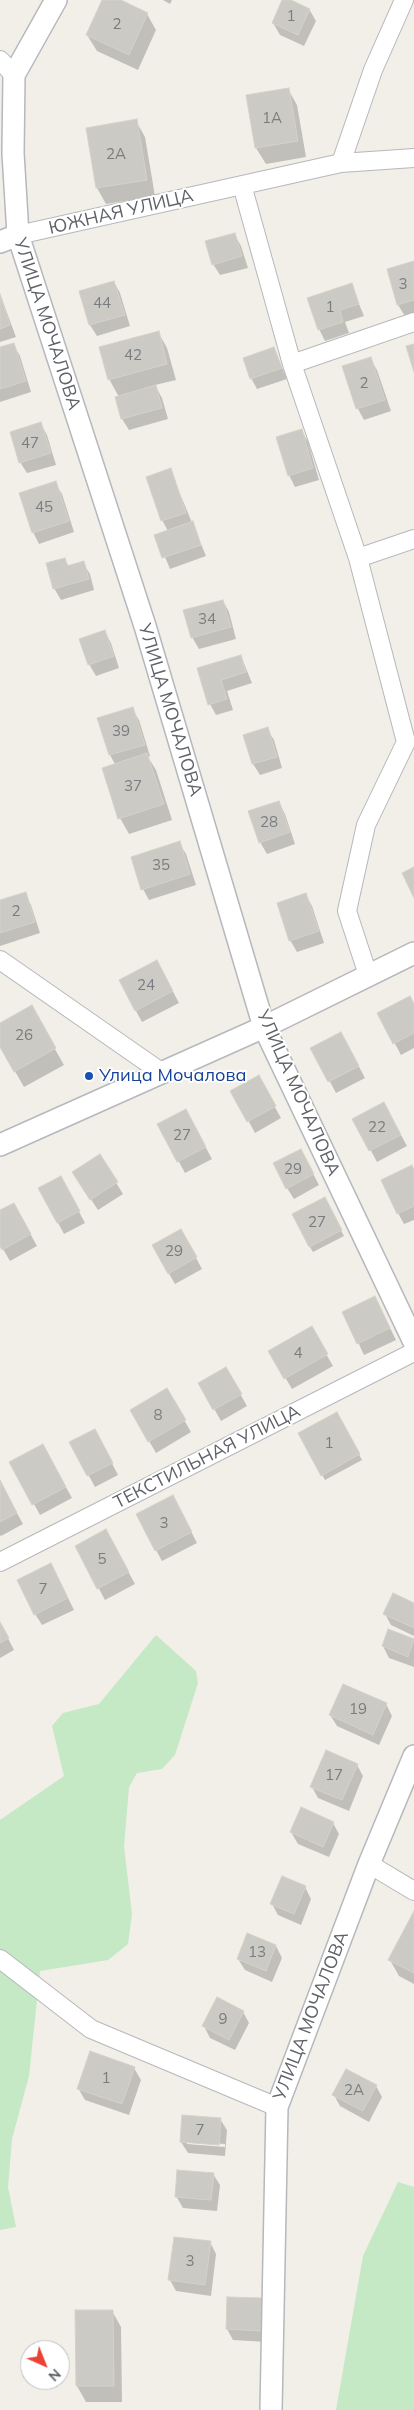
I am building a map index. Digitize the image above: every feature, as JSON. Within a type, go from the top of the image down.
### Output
[{"type":"street","points":[[0,60],[14,75],[56,0]]},
{"type":"street","points":[[341,163],[372,70],[404,0]]},
{"type":"street","name":"УЛИЦА МОЧАЛОВА","points":[[14,75],[9,239],[145,626],[264,1027],[414,1342]]},
{"type":"street","name":"ЮЖНАЯ УЛИЦА","points":[[9,239],[341,163],[414,158]]},
{"type":"street","points":[[242,185],[292,364],[358,558],[406,742],[366,825],[347,911],[368,976]]},
{"type":"street","points":[[292,364],[414,322]]},
{"type":"street","points":[[358,558],[414,539]]},
{"type":"street","points":[[0,1145],[264,1027],[414,953]]},
{"type":"street","points":[[0,960],[161,1072]]},
{"type":"street","name":"ТЕКСТИЛЬНАЯ УЛИЦА","points":[[0,1562],[414,1352]]},
{"type":"street","name":"УЛИЦА МОЧАЛОВА","points":[[271,2410],[276,2107],[369,1864],[414,1756]]},
{"type":"street","points":[[369,1864],[414,1891]]},
{"type":"street","points":[[0,1959],[91,2029],[276,2107]]},
{"type":"green space","points":[[156,1635],[196,1671],[198,1683],[175,1755],[162,1769],[137,1773],[129,1787],[124,1846],[132,1914],[128,1944],[108,1960],[40,1971],[29,2076],[12,2139],[8,2187],[16,2227],[0,2230],[0,1820],[64,1776],[52,1726],[63,1713],[99,1704]]},
{"type":"green space","points":[[398,2182],[414,2187],[414,2410],[336,2410],[363,2256]]},
{"type":"building","points":[[102,0],[121,0],[148,13],[129,55],[86,35]]},
{"type":"building","points":[[282,0],[291,0],[310,9],[298,35],[272,23]]},
{"type":"building","points":[[289,88],[298,141],[255,148],[246,95]]},
{"type":"building","points":[[137,119],[147,180],[96,188],[86,128]]},
{"type":"building","points":[[235,233],[242,256],[212,265],[205,241]]},
{"type":"building","points":[[414,261],[414,300],[397,305],[387,269]]},
{"type":"building","points":[[114,281],[125,315],[89,325],[79,291]]},
{"type":"building","points":[[352,283],[359,304],[340,310],[343,322],[318,330],[307,298]]},
{"type":"building","points":[[0,294],[10,325],[0,329]]},
{"type":"building","points":[[159,331],[167,364],[108,380],[99,347]]},
{"type":"building","points":[[14,343],[26,381],[0,389],[0,347]]},
{"type":"building","points":[[414,344],[414,372],[406,346]]},
{"type":"building","points":[[274,347],[282,368],[250,379],[243,358]]},
{"type":"building","points":[[371,357],[385,400],[356,409],[342,366]]},
{"type":"building","points":[[156,385],[162,408],[121,419],[115,397]]},
{"type":"building","points":[[41,422],[51,453],[19,463],[10,432]]},
{"type":"building","points":[[302,429],[313,468],[288,476],[276,437]]},
{"type":"building","points":[[171,468],[186,513],[161,521],[146,477]]},
{"type":"building","points":[[56,481],[69,521],[32,533],[19,493]]},
{"type":"building","points":[[193,521],[201,545],[162,558],[154,535]]},
{"type":"building","points":[[65,558],[67,566],[84,561],[89,579],[53,589],[46,563]]},
{"type":"building","points":[[223,600],[231,627],[191,638],[183,610]]},
{"type":"building","points":[[105,630],[114,656],[88,665],[79,639]]},
{"type":"building","points":[[241,655],[246,672],[221,680],[227,699],[208,705],[197,668]]},
{"type":"building","points":[[133,707],[145,745],[109,755],[97,718]]},
{"type":"building","points":[[268,727],[277,757],[252,764],[243,735]]},
{"type":"building","points":[[147,753],[164,804],[118,819],[102,768]]},
{"type":"building","points":[[279,801],[290,832],[259,843],[248,811]]},
{"type":"building","points":[[180,841],[190,874],[141,890],[131,857]]},
{"type":"building","points":[[414,867],[414,898],[402,873]]},
{"type":"building","points":[[26,892],[35,922],[0,933],[0,900]]},
{"type":"building","points":[[306,893],[319,931],[289,941],[277,903]]},
{"type":"building","points":[[157,960],[173,991],[135,1011],[119,980]]},
{"type":"building","points":[[410,996],[414,1004],[414,1033],[393,1044],[377,1013]]},
{"type":"building","points":[[32,1005],[56,1048],[14,1072],[0,1047],[0,1023]]},
{"type":"building","points":[[341,1032],[359,1066],[328,1082],[310,1048]]},
{"type":"building","points":[[259,1075],[276,1106],[247,1122],[230,1091]]},
{"type":"building","points":[[384,1102],[401,1135],[369,1151],[352,1119]]},
{"type":"building","points":[[186,1109],[206,1147],[177,1162],[157,1124]]},
{"type":"building","points":[[301,1149],[314,1174],[286,1189],[273,1163]]},
{"type":"building","points":[[100,1154],[118,1182],[90,1200],[72,1172]]},
{"type":"building","points":[[412,1165],[414,1170],[414,1206],[397,1214],[381,1180]]},
{"type":"building","points":[[61,1176],[80,1211],[57,1223],[38,1188]]},
{"type":"building","points":[[325,1197],[342,1230],[309,1247],[292,1214]]},
{"type":"building","points":[[14,1203],[31,1234],[2,1250],[0,1246],[0,1210]]},
{"type":"building","points":[[181,1229],[197,1257],[168,1274],[152,1245]]},
{"type":"building","points":[[375,1296],[390,1328],[357,1344],[342,1312]]},
{"type":"building","points":[[312,1326],[328,1354],[284,1379],[268,1351]]},
{"type":"building","points":[[226,1367],[242,1394],[213,1410],[198,1383]]},
{"type":"building","points":[[167,1388],[186,1420],[148,1442],[130,1410]]},
{"type":"building","points":[[337,1412],[360,1454],[321,1476],[298,1433]]},
{"type":"building","points":[[95,1429],[113,1463],[87,1476],[69,1442]]},
{"type":"building","points":[[43,1444],[66,1487],[32,1505],[9,1462]]},
{"type":"building","points":[[0,1480],[17,1513],[0,1522]]},
{"type":"building","points":[[173,1495],[192,1532],[155,1551],[136,1514]]},
{"type":"building","points":[[106,1529],[129,1572],[97,1589],[75,1546]]},
{"type":"building","points":[[51,1563],[68,1598],[34,1615],[17,1580]]},
{"type":"building","points":[[393,1593],[414,1603],[414,1628],[383,1614]]},
{"type":"building","points":[[0,1622],[9,1638],[0,1643]]},
{"type":"building","points":[[388,1629],[414,1639],[408,1657],[382,1646]]},
{"type":"building","points":[[343,1684],[387,1703],[373,1735],[329,1715]]},
{"type":"building","points":[[326,1750],[358,1764],[342,1800],[310,1787]]},
{"type":"building","points":[[301,1807],[334,1822],[323,1847],[290,1832]]},
{"type":"building","points":[[282,1876],[306,1886],[294,1914],[270,1904]]},
{"type":"building","points":[[414,1911],[414,1973],[388,1960]]},
{"type":"building","points":[[247,1933],[276,1945],[266,1971],[237,1959]]},
{"type":"building","points":[[217,1997],[244,2011],[229,2040],[202,2026]]},
{"type":"building","points":[[90,2051],[135,2067],[122,2104],[77,2089]]},
{"type":"building","points":[[346,2069],[377,2085],[363,2111],[332,2095]]},
{"type":"building","points":[[182,2115],[221,2118],[219,2145],[180,2142]]},
{"type":"building","points":[[177,2170],[214,2173],[211,2200],[175,2197]]},
{"type":"building","points":[[174,2237],[211,2241],[205,2285],[168,2280]]},
{"type":"building","points":[[227,2297],[263,2298],[261,2331],[226,2329]]},
{"type":"building","points":[[75,2310],[113,2310],[114,2386],[76,2386]]},
{"type":"place","name":"Улица Мочалова","points":[[89,1076]]}]
